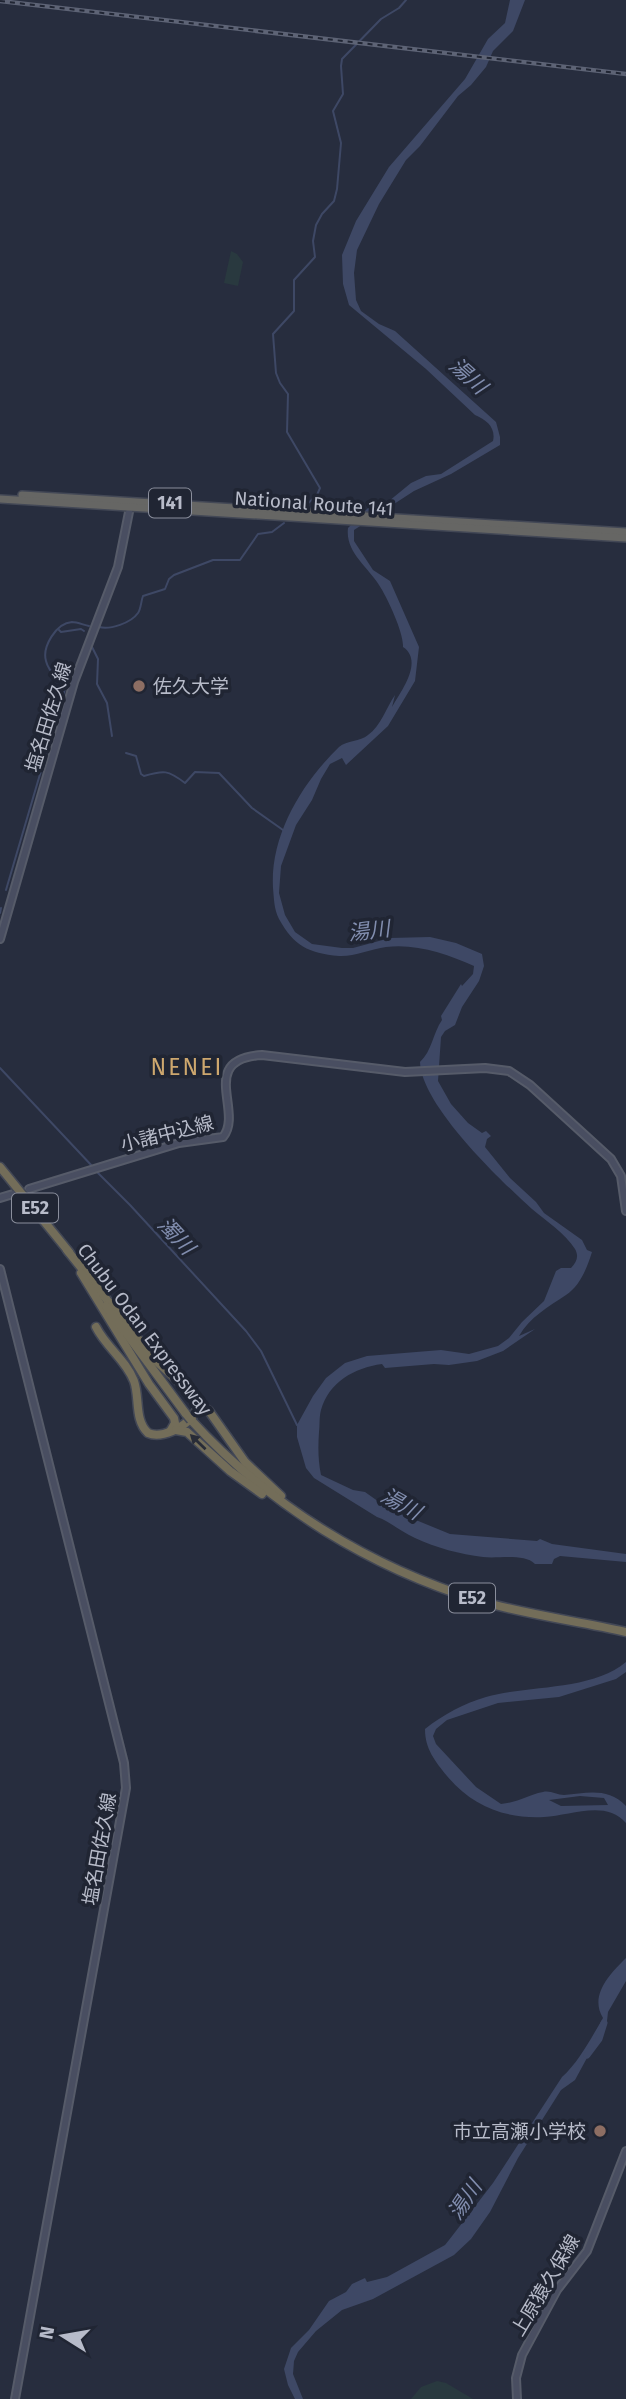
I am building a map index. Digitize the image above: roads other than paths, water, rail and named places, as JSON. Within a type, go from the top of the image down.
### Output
[{"type":"highway","name":"National Route 141","points":[[0,497],[130,507],[340,517]]},
{"type":"highway","name":"National Route 141","points":[[0,497],[626,532]]},
{"type":"highway","name":"National Route 141","points":[[388,520],[626,538]]},
{"type":"highway","name":"Chubu Odan Expressway","points":[[0,1167],[67,1250],[160,1382],[189,1417],[252,1480],[312,1523],[394,1568],[453,1592],[493,1604],[623,1631]]},
{"type":"highway","points":[[67,1250],[155,1360],[200,1400],[199,1407],[172,1431],[162,1436],[152,1435],[143,1428],[131,1376],[103,1340],[96,1326]]},
{"type":"highway","points":[[73,1260],[149,1384],[174,1418],[172,1431]]},
{"type":"highway","points":[[199,1407],[209,1411],[261,1479],[312,1523]]},
{"type":"highway","points":[[172,1431],[184,1430],[239,1478],[310,1526],[334,1536]]},
{"type":"main road","name":"塩名田佐久線","points":[[0,939],[74,682],[118,567],[130,507]]},
{"type":"main road","name":"小諸中込線","points":[[29,1189],[178,1143],[223,1137],[230,1125],[225,1092],[227,1075],[237,1063],[262,1055],[380,1070],[506,1070],[530,1085],[611,1159],[621,1176],[626,1211]]},
{"type":"main road","points":[[0,1198],[13,1194]]},
{"type":"main road","name":"塩名田佐久線","points":[[0,1269],[124,1763],[126,1788],[15,2399]]},
{"type":"main road","name":"上原猿久保線","points":[[517,2399],[516,2378],[522,2355],[558,2290],[587,2251],[626,2151]]},
{"type":"water","name":"湯川","points":[[510,0],[525,0],[513,31],[493,51],[486,67],[458,96],[406,160],[379,204],[357,250],[354,273],[356,300],[361,311],[395,331],[496,422],[500,445],[451,474],[414,491],[354,530],[354,541],[373,570],[390,581],[419,647],[415,681],[388,726],[346,765],[342,758],[330,764],[296,825],[281,866],[279,893],[285,915],[295,932],[312,944],[353,948],[390,938],[430,937],[456,943],[482,954],[484,966],[479,981],[462,1007],[455,1025],[441,1037],[438,1081],[451,1104],[468,1123],[491,1136],[485,1147],[510,1178],[544,1213],[582,1240],[587,1250],[592,1252],[575,1287],[534,1318],[519,1336],[535,1329],[503,1351],[477,1361],[449,1365],[385,1368],[382,1364],[362,1369],[336,1384],[321,1410],[319,1459],[321,1475],[353,1490],[365,1492],[389,1509],[450,1534],[537,1541],[540,1539],[552,1544],[626,1554],[626,1562],[560,1556],[554,1559],[552,1564],[535,1564],[510,1557],[474,1556],[431,1545],[410,1536],[314,1478],[306,1468],[297,1437],[297,1425],[313,1396],[326,1378],[345,1363],[367,1356],[441,1350],[469,1354],[498,1346],[544,1301],[556,1271],[571,1268],[577,1259],[575,1249],[566,1238],[518,1196],[465,1141],[448,1120],[424,1080],[420,1062],[430,1047],[442,1020],[441,1016],[461,984],[462,986],[473,974],[474,966],[420,948],[386,947],[344,956],[310,950],[290,936],[279,919],[273,888],[277,849],[291,811],[301,793],[339,747],[373,731],[395,695],[392,707],[411,668],[409,653],[403,647],[401,633],[390,606],[379,585],[354,552],[348,537],[348,528],[369,507],[378,507],[411,483],[426,476],[441,474],[493,441],[492,428],[487,422],[475,415],[426,369],[349,305],[343,284],[342,255],[356,221],[389,167],[465,79],[488,39],[505,23]]},
{"type":"water","points":[[626,1662],[626,1672],[616,1679],[559,1697],[498,1703],[447,1720],[436,1729],[433,1736],[436,1744],[476,1787],[501,1804],[546,1792],[564,1795],[605,1794],[626,1806],[626,1823],[618,1816],[598,1810],[544,1817],[503,1813],[478,1803],[467,1795],[447,1776],[429,1749],[425,1729],[469,1703],[503,1693],[578,1683],[612,1671]],"holes":[[[580,1796],[604,1798],[608,1805],[561,1806],[549,1800]]]},
{"type":"water","name":"湯川","points":[[626,1958],[626,1981],[575,2080],[561,2090],[518,2158],[490,2212],[471,2239],[454,2255],[373,2299],[342,2310],[316,2331],[294,2361],[293,2374],[303,2399],[295,2399],[284,2369],[291,2348],[309,2330],[329,2301],[346,2292],[352,2284],[365,2278],[367,2282],[387,2277],[445,2245],[493,2183],[562,2077],[584,2049],[603,2018],[598,2001],[603,1985]]},
{"type":"waterway","points":[[305,506],[317,495],[320,488],[287,432],[288,394],[276,373],[273,334],[294,311],[294,280],[315,257],[313,241],[316,225],[334,201],[341,143],[333,111],[343,94],[342,59],[381,19],[399,8],[406,0]]},
{"type":"waterway","points":[[99,627],[114,627],[131,620],[139,611],[143,596],[165,589],[174,575],[213,560],[240,560],[258,534],[272,532],[284,523]]},
{"type":"waterway","points":[[6,890],[65,689],[47,666],[46,649],[56,631],[66,623],[89,626]]},
{"type":"waterway","points":[[59,630],[84,631]]},
{"type":"waterway","points":[[92,647],[98,659],[97,684],[107,703],[112,736]]},
{"type":"waterway","points":[[126,753],[136,756],[144,776],[166,772],[185,783],[195,772],[219,773],[252,808],[283,830]]},
{"type":"waterway","points":[[0,913],[1,908]]},
{"type":"waterway","name":"濁川","points":[[0,1068],[93,1167]]},
{"type":"waterway","name":"濁川","points":[[96,1171],[246,1331],[261,1351],[297,1425]]},
{"type":"waterway","name":"湯川","points":[[587,2055],[599,2039],[604,2023]]},
{"type":"railway","points":[[0,1],[626,74]]},
{"type":"place","name":"佐久大学","points":[[139,686]]},
{"type":"place","name":"市立高瀬小学校","points":[[600,2131]]},
{"type":"district","name":"NENEI","points":[[187,1067]]}]
